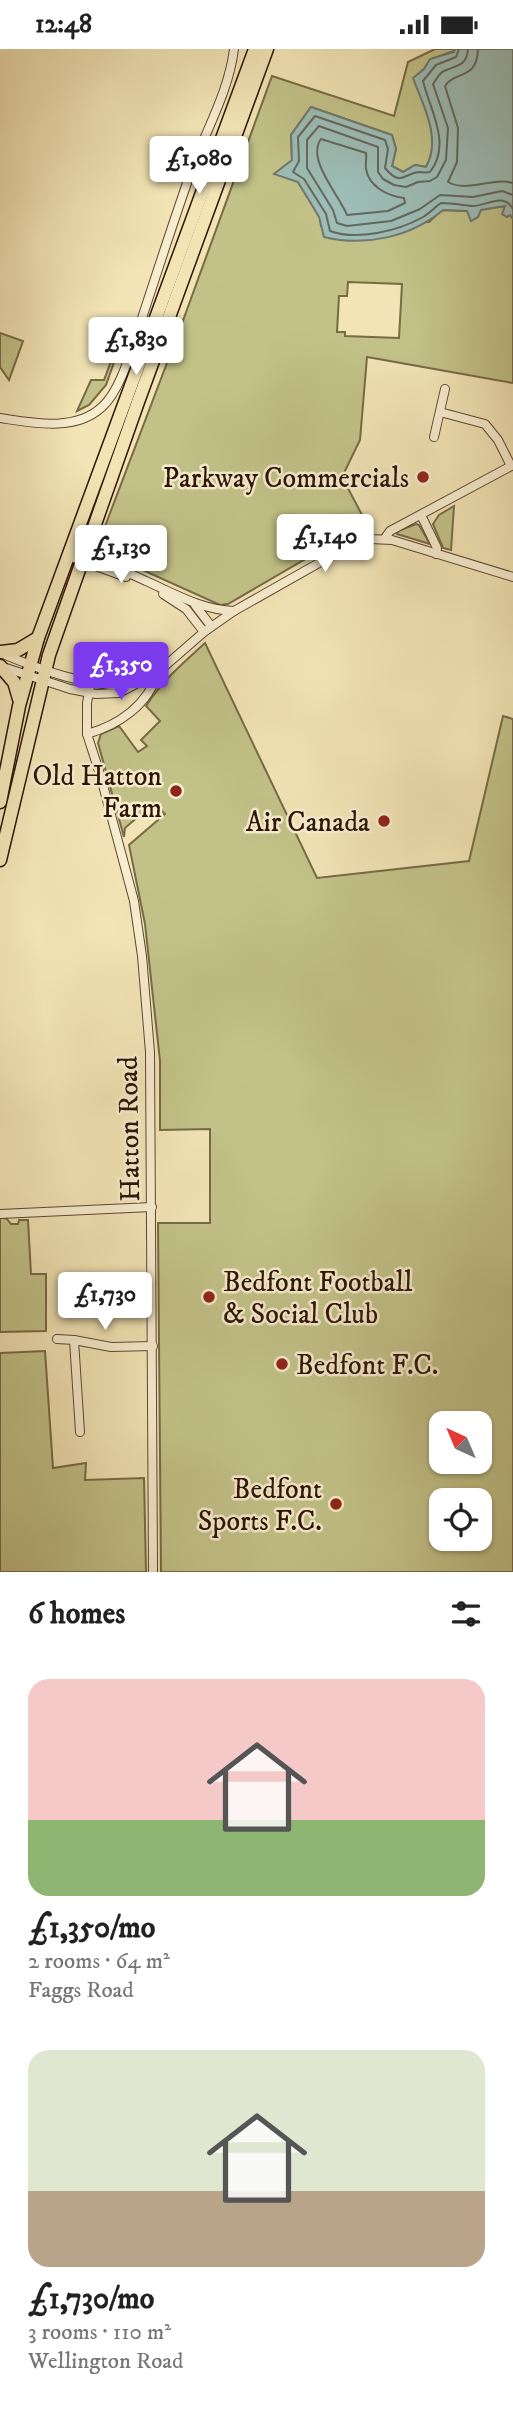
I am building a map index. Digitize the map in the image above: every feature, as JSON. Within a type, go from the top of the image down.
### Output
[{"type":"highway","points":[[0,802],[25,669],[255,49]]},
{"type":"highway","points":[[0,860],[46,674],[138,402],[267,49]]},
{"type":"highway","points":[[0,652],[18,650],[38,639]]},
{"type":"highway","points":[[0,666],[15,685],[19,706]]},
{"type":"street","points":[[0,418],[41,423],[75,422],[92,414],[109,400],[129,355],[227,79],[234,49]]},
{"type":"street","points":[[435,437],[445,389]]},
{"type":"street","points":[[385,538],[390,531],[512,466],[498,440],[485,424],[440,412]]},
{"type":"street","points":[[421,515],[437,548],[436,554]]},
{"type":"street","points":[[96,523],[99,544],[108,563]]},
{"type":"street","points":[[0,652],[25,669],[46,674],[88,693],[119,693],[158,672],[211,626],[234,611],[349,545],[370,539],[385,538],[513,577]]},
{"type":"street","points":[[69,552],[108,563],[193,603],[234,611]]},
{"type":"street","points":[[87,557],[178,602],[193,616],[204,632]]},
{"type":"street","points":[[193,603],[211,626]]},
{"type":"street","points":[[0,666],[121,685],[136,684]]},
{"type":"street","points":[[87,734],[131,713],[149,691],[158,672]]},
{"type":"street","name":"Hatton Road","points":[[91,681],[87,734],[134,901],[150,1052],[153,1572]]},
{"type":"street","points":[[0,1214],[152,1207]]},
{"type":"street","points":[[57,1339],[111,1347],[153,1346]]},
{"type":"street","points":[[74,1340],[80,1432]]},
{"type":"green space","points":[[435,49],[455,49],[431,59],[414,78],[432,134],[426,167],[415,165],[403,172],[392,166],[396,149],[392,135],[311,107],[291,135],[292,160],[298,182],[320,217],[321,226],[429,222],[442,210],[467,211],[506,206],[513,219],[513,383],[367,357],[360,440],[342,477],[370,530],[328,546],[228,604],[220,605],[127,563],[104,529],[272,76],[394,116],[408,62]],"holes":[[[348,282],[402,284],[399,338],[345,336],[345,332],[337,332],[339,296],[347,296]]]},
{"type":"green space","points":[[129,320],[106,385],[89,405],[77,411],[91,380],[104,380],[117,345],[107,341]]},
{"type":"green space","points":[[0,333],[23,341],[9,380],[0,367]]},
{"type":"green space","points":[[454,506],[451,550],[443,548],[433,524],[439,515]]},
{"type":"green space","points":[[416,524],[430,544],[397,534],[398,531]]},
{"type":"green space","points":[[205,643],[317,878],[469,861],[503,716],[513,719],[513,1572],[161,1572],[158,1223],[210,1223],[210,1129],[160,1130],[160,1061],[145,924],[129,845],[165,814],[154,803],[125,828],[124,837],[98,743],[101,734],[119,726],[138,752],[147,746],[141,740],[160,721],[146,706],[166,680]]},
{"type":"green space","points":[[0,1216],[11,1224],[28,1220],[31,1274],[46,1274],[46,1331],[0,1332]]},
{"type":"green space","points":[[45,1351],[53,1468],[86,1463],[85,1480],[144,1478],[146,1572],[0,1572],[0,1353]]},
{"type":"water","points":[[455,49],[513,49],[513,219],[510,215],[507,217],[502,214],[505,206],[481,210],[478,217],[471,221],[467,211],[443,210],[417,227],[387,237],[355,241],[324,237],[319,217],[298,182],[274,174],[292,160],[291,135],[311,107],[392,135],[396,149],[392,166],[403,172],[415,165],[426,167],[432,134],[413,78],[424,69],[430,59],[454,52]]},
{"type":"place","name":"Parkway Commercials","points":[[423,477]]},
{"type":"place","name":"Old Hatton Farm","points":[[176,791]]},
{"type":"place","name":"Air Canada","points":[[384,821]]},
{"type":"place","name":"Bedfont Football & Social Club","points":[[209,1297]]},
{"type":"place","name":"Bedfont F.C.","points":[[282,1364]]},
{"type":"place","name":"Bedfont Sports F.C.","points":[[336,1504]]}]
